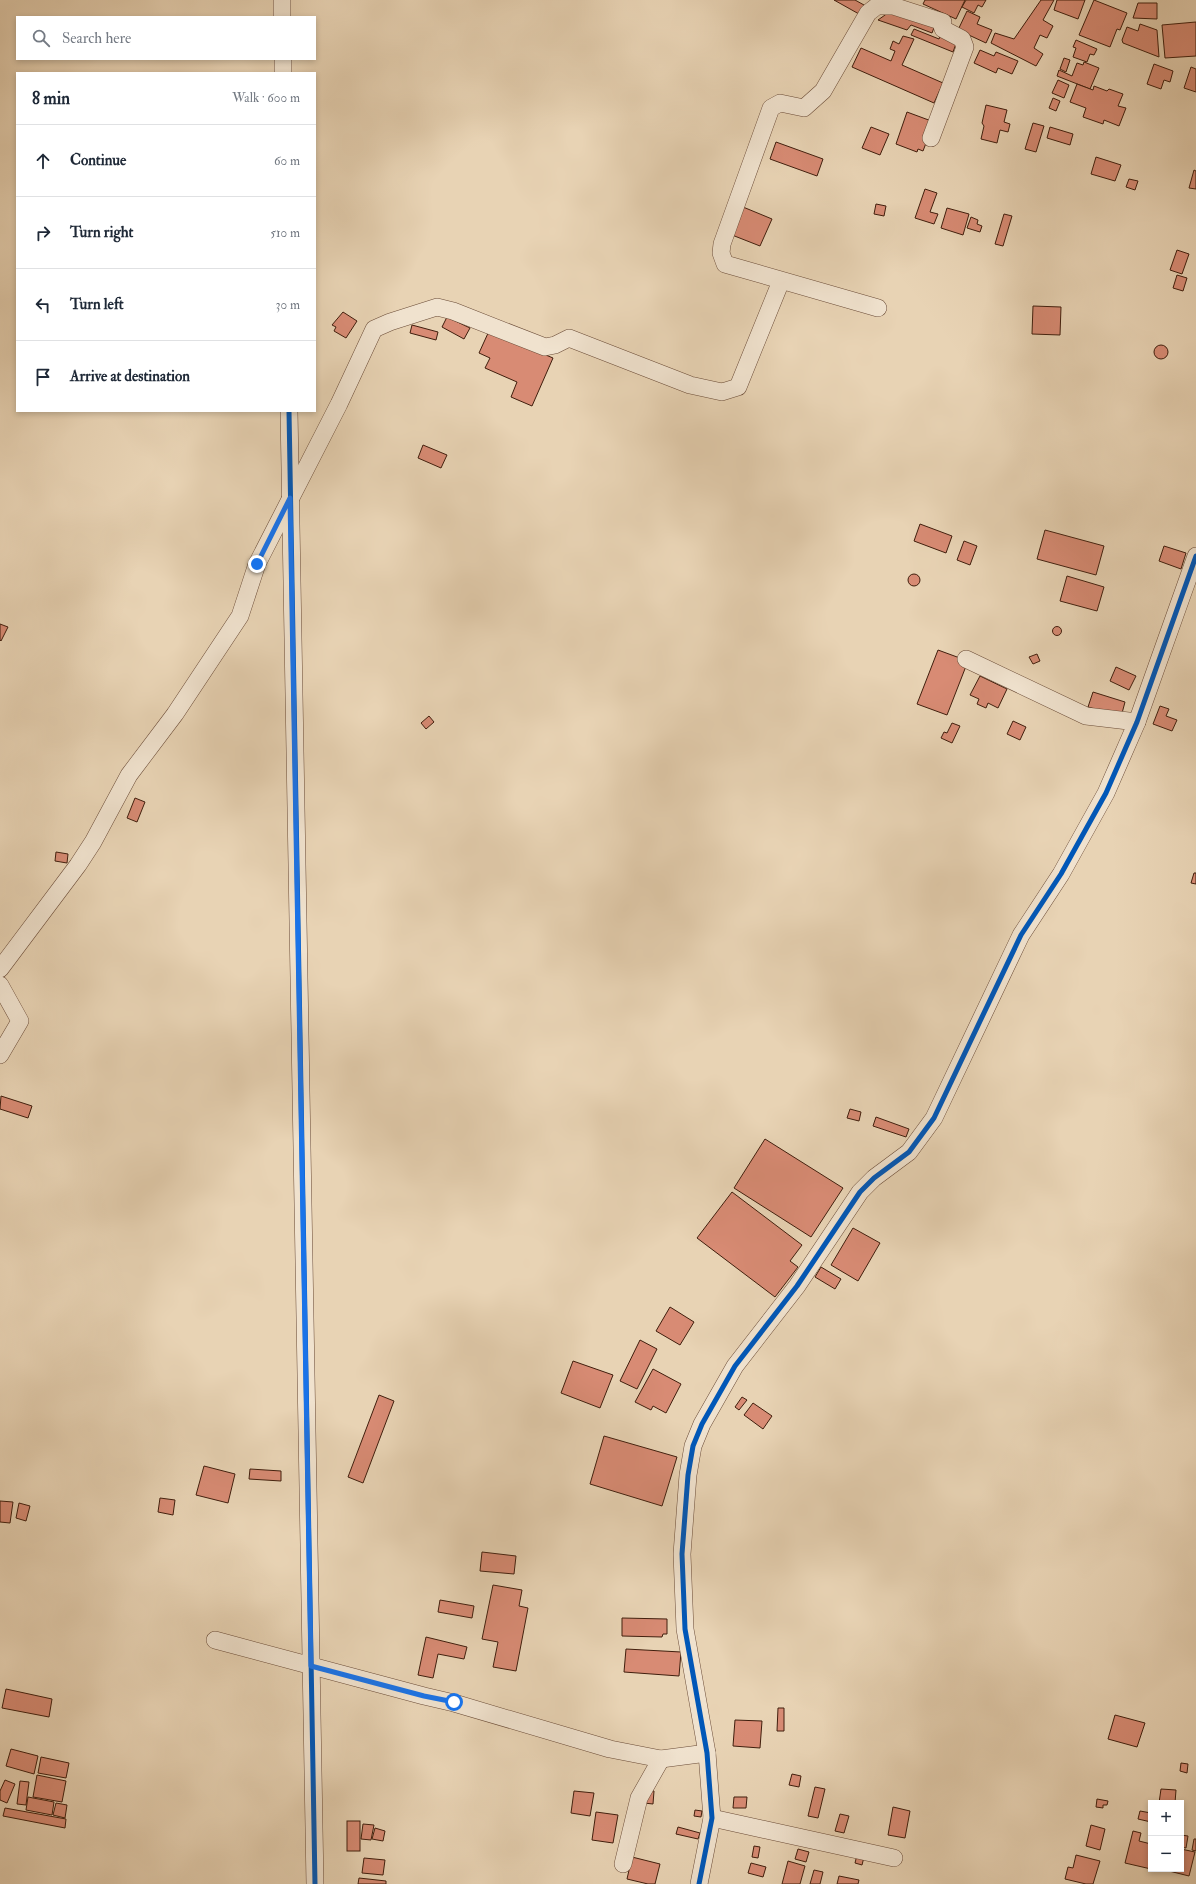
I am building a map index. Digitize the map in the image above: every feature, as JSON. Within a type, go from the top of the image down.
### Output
[{"type":"street","points":[[282,0],[282,16]]},
{"type":"street","points":[[878,308],[725,264],[721,253],[722,244],[771,108],[780,103],[804,108],[823,91],[868,13],[877,6],[893,6],[943,22],[943,29],[962,39],[965,47],[931,138]]},
{"type":"street","points":[[283,60],[283,72]]},
{"type":"street","points":[[0,969],[78,865],[93,842],[129,775],[176,714],[240,616],[257,564],[374,329],[390,322],[437,307],[453,311],[545,346],[555,345],[568,338],[690,385],[722,392],[738,386],[781,281]]},
{"type":"street","points":[[289,412],[306,1664],[306,1884]]},
{"type":"street","points":[[699,1884],[712,1818],[707,1754],[685,1629],[682,1554],[688,1474],[693,1446],[702,1424],[735,1366],[797,1286],[860,1192],[874,1178],[909,1152],[934,1118],[1021,935],[1061,874],[1102,800],[1137,722],[1193,577],[1196,556]]},
{"type":"street","points":[[966,659],[1086,716],[1137,722]]},
{"type":"street","points":[[0,985],[20,1021],[0,1055]]},
{"type":"street","points":[[215,1640],[424,1696],[454,1702],[610,1749],[661,1759],[707,1754]]},
{"type":"street","points":[[306,1664],[315,1884]]},
{"type":"street","points":[[623,1864],[638,1798],[661,1759]]},
{"type":"street","points":[[712,1818],[894,1858]]},
{"type":"building","points":[[834,0],[855,0],[864,5],[859,14]]},
{"type":"building","points":[[925,0],[965,0],[956,19],[923,4]]},
{"type":"building","points":[[966,0],[986,0],[982,7],[978,5],[974,13],[962,7]]},
{"type":"building","points":[[1041,0],[1054,0],[1043,20],[1053,26],[1047,38],[1040,35],[1034,48],[1043,54],[1036,66],[991,43],[995,33],[1014,39]]},
{"type":"building","points":[[1057,0],[1085,0],[1078,19],[1054,10]]},
{"type":"building","points":[[1094,0],[1127,13],[1120,30],[1117,29],[1110,47],[1079,35]]},
{"type":"building","points":[[1138,3],[1157,3],[1157,19],[1133,18]]},
{"type":"building","points":[[892,10],[935,25],[932,33],[911,25],[907,30],[878,20]]},
{"type":"building","points":[[967,11],[980,17],[977,24],[992,30],[986,43],[958,30]]},
{"type":"building","points":[[1196,22],[1196,56],[1165,58],[1162,25]]},
{"type":"building","points":[[1140,24],[1157,30],[1159,57],[1123,43],[1122,40],[1127,27],[1138,31]]},
{"type":"building","points":[[914,29],[939,39],[941,34],[957,41],[953,52],[911,35]]},
{"type":"building","points":[[903,36],[914,39],[902,65],[943,83],[934,103],[852,67],[861,48],[891,61],[895,51],[890,49],[893,41],[899,44]]},
{"type":"building","points":[[1076,40],[1097,49],[1094,55],[1090,54],[1087,62],[1073,57],[1076,48],[1073,47]]},
{"type":"building","points":[[980,50],[994,56],[996,52],[1018,61],[1012,74],[998,68],[996,73],[974,63]]},
{"type":"building","points":[[1064,58],[1070,60],[1066,72],[1060,69]]},
{"type":"building","points":[[1084,62],[1099,68],[1090,89],[1057,76],[1059,70],[1072,76],[1077,63],[1083,65]]},
{"type":"building","points":[[1154,64],[1173,71],[1170,82],[1164,80],[1161,89],[1147,84]]},
{"type":"building","points":[[1191,67],[1196,69],[1196,92],[1184,88]]},
{"type":"building","points":[[1058,80],[1069,85],[1064,98],[1052,93]]},
{"type":"building","points":[[1077,84],[1093,90],[1094,86],[1107,91],[1109,89],[1123,94],[1118,106],[1126,108],[1119,126],[1104,120],[1103,124],[1083,117],[1086,108],[1070,102]]},
{"type":"building","points":[[1053,98],[1060,101],[1056,111],[1049,108]]},
{"type":"building","points":[[986,105],[1007,110],[1004,122],[1010,124],[1008,132],[1000,130],[997,143],[981,139],[984,126],[982,123]]},
{"type":"building","points":[[907,112],[934,122],[923,151],[918,149],[917,152],[896,144]]},
{"type":"building","points":[[1033,123],[1044,126],[1036,152],[1025,149]]},
{"type":"building","points":[[871,127],[889,134],[880,155],[862,148]]},
{"type":"building","points":[[1050,127],[1073,134],[1070,145],[1047,138]]},
{"type":"building","points":[[776,142],[823,159],[817,176],[770,159]]},
{"type":"building","points":[[1096,157],[1121,165],[1115,181],[1091,174]]},
{"type":"building","points":[[1194,170],[1196,171],[1196,189],[1189,188]]},
{"type":"building","points":[[1129,179],[1138,181],[1135,190],[1126,187]]},
{"type":"building","points":[[925,189],[937,193],[930,212],[938,214],[934,224],[915,218]]},
{"type":"building","points":[[876,204],[886,206],[884,216],[874,214]]},
{"type":"building","points":[[743,207],[772,219],[760,246],[732,235]]},
{"type":"building","points":[[947,208],[969,214],[963,235],[941,228]]},
{"type":"building","points":[[1004,214],[1012,216],[1003,246],[995,244]]},
{"type":"building","points":[[971,217],[978,220],[977,224],[982,226],[980,232],[967,228]]},
{"type":"building","points":[[1177,250],[1189,254],[1182,274],[1170,270]]},
{"type":"building","points":[[1177,275],[1187,278],[1183,291],[1173,288]]},
{"type":"building","points":[[1033,306],[1061,307],[1060,335],[1032,334]]},
{"type":"building","points":[[343,312],[357,321],[346,338],[334,331],[336,327],[332,325]]},
{"type":"building","points":[[447,317],[470,328],[464,339],[442,327]]},
{"type":"building","points":[[412,325],[438,332],[436,340],[410,333]]},
{"type":"building","points":[[489,331],[553,358],[532,406],[511,397],[517,382],[485,368],[490,358],[479,353]]},
{"type":"building","points":[[1161,345],[1166,347],[1168,352],[1166,357],[1161,359],[1156,357],[1154,352],[1156,347]]},
{"type":"building","points":[[423,445],[447,455],[441,468],[418,458]]},
{"type":"building","points":[[920,524],[952,536],[946,553],[914,541]]},
{"type":"building","points":[[1045,530],[1104,546],[1096,575],[1037,559]]},
{"type":"building","points":[[964,541],[977,546],[970,565],[957,560]]},
{"type":"building","points":[[1164,546],[1186,553],[1181,569],[1159,561]]},
{"type":"building","points":[[914,574],[918,576],[920,580],[918,584],[914,586],[910,584],[908,580],[910,576]]},
{"type":"building","points":[[1067,576],[1104,587],[1097,611],[1060,601]]},
{"type":"building","points":[[0,624],[8,627],[1,641],[0,640]]},
{"type":"building","points":[[1057,626],[1062,631],[1057,636],[1052,631]]},
{"type":"building","points":[[938,650],[968,661],[947,715],[917,704]]},
{"type":"building","points":[[1037,654],[1040,661],[1033,664],[1029,657]]},
{"type":"building","points":[[1116,667],[1136,676],[1129,690],[1110,681]]},
{"type":"building","points":[[980,676],[1007,689],[998,708],[988,703],[986,708],[977,704],[979,699],[970,695]]},
{"type":"building","points":[[1093,692],[1125,702],[1121,717],[1088,707]]},
{"type":"building","points":[[1160,706],[1169,709],[1166,716],[1177,720],[1172,731],[1153,724]]},
{"type":"building","points":[[429,716],[434,722],[426,729],[421,723]]},
{"type":"building","points":[[1013,721],[1026,727],[1020,740],[1007,734]]},
{"type":"building","points":[[952,723],[960,726],[952,743],[941,738],[944,732],[947,733]]},
{"type":"building","points":[[135,798],[145,802],[137,822],[127,818]]},
{"type":"building","points":[[56,852],[68,854],[67,863],[55,861]]},
{"type":"building","points":[[1194,873],[1196,873],[1196,884],[1191,883]]},
{"type":"building","points":[[1,1096],[32,1106],[28,1118],[0,1109]]},
{"type":"building","points":[[850,1109],[861,1112],[859,1121],[847,1118]]},
{"type":"building","points":[[876,1117],[909,1129],[906,1137],[873,1126]]},
{"type":"building","points":[[765,1139],[843,1188],[811,1237],[734,1188]]},
{"type":"building","points":[[732,1192],[802,1245],[790,1261],[798,1267],[775,1297],[697,1238]]},
{"type":"building","points":[[853,1228],[880,1243],[858,1281],[831,1265]]},
{"type":"building","points":[[821,1267],[841,1279],[835,1289],[815,1277]]},
{"type":"building","points":[[670,1307],[694,1322],[680,1345],[656,1331]]},
{"type":"building","points":[[640,1340],[657,1349],[637,1389],[620,1381]]},
{"type":"building","points":[[573,1361],[613,1375],[600,1408],[561,1393]]},
{"type":"building","points":[[653,1369],[681,1384],[666,1413],[653,1406],[651,1410],[635,1402]]},
{"type":"building","points":[[379,1395],[394,1401],[363,1483],[348,1477]]},
{"type":"building","points":[[742,1397],[747,1400],[739,1410],[735,1407]]},
{"type":"building","points":[[753,1403],[772,1416],[763,1429],[744,1415]]},
{"type":"building","points":[[604,1436],[677,1457],[662,1506],[590,1484]]},
{"type":"building","points":[[204,1466],[235,1474],[228,1503],[196,1495]]},
{"type":"building","points":[[250,1469],[281,1471],[281,1481],[249,1479]]},
{"type":"building","points":[[160,1498],[175,1500],[173,1515],[158,1512]]},
{"type":"building","points":[[0,1501],[13,1502],[10,1523],[0,1522]]},
{"type":"building","points":[[19,1503],[30,1506],[26,1521],[16,1518]]},
{"type":"building","points":[[482,1552],[516,1556],[514,1574],[480,1571]]},
{"type":"building","points":[[493,1585],[522,1590],[519,1606],[528,1608],[516,1671],[493,1667],[498,1642],[482,1639]]},
{"type":"building","points":[[440,1600],[474,1606],[472,1618],[438,1612]]},
{"type":"building","points":[[622,1618],[667,1619],[667,1634],[663,1634],[662,1637],[622,1636]]},
{"type":"building","points":[[426,1637],[467,1647],[464,1659],[438,1654],[433,1678],[418,1675]]},
{"type":"building","points":[[626,1649],[681,1652],[679,1676],[624,1672]]},
{"type":"building","points":[[6,1689],[52,1699],[49,1717],[2,1708]]},
{"type":"building","points":[[778,1708],[784,1708],[784,1731],[777,1731]]},
{"type":"building","points":[[1115,1715],[1145,1723],[1137,1747],[1108,1739]]},
{"type":"building","points":[[735,1720],[762,1721],[760,1748],[733,1746]]},
{"type":"building","points":[[11,1749],[38,1756],[34,1774],[6,1766]]},
{"type":"building","points":[[41,1757],[69,1763],[66,1778],[38,1773]]},
{"type":"building","points":[[1181,1763],[1188,1764],[1187,1773],[1180,1771]]},
{"type":"building","points":[[792,1774],[801,1776],[799,1787],[789,1785]]},
{"type":"building","points":[[37,1775],[66,1781],[62,1802],[33,1797]]},
{"type":"building","points":[[5,1780],[15,1784],[7,1803],[0,1800],[0,1791]]},
{"type":"building","points":[[20,1781],[29,1782],[26,1805],[17,1804]]},
{"type":"building","points":[[815,1787],[825,1789],[818,1818],[808,1816]]},
{"type":"building","points":[[1161,1789],[1176,1790],[1175,1800],[1159,1800]]},
{"type":"building","points":[[645,1790],[654,1791],[653,1804],[644,1803]]},
{"type":"building","points":[[574,1791],[594,1793],[590,1816],[571,1813]]},
{"type":"building","points":[[28,1797],[54,1802],[52,1815],[26,1810]]},
{"type":"building","points":[[734,1797],[747,1797],[746,1808],[733,1808]]},
{"type":"building","points":[[1097,1799],[1108,1801],[1107,1805],[1103,1805],[1103,1808],[1096,1807]]},
{"type":"building","points":[[56,1803],[67,1805],[65,1818],[53,1815]]},
{"type":"building","points":[[893,1807],[910,1811],[905,1838],[888,1835]]},
{"type":"building","points":[[5,1808],[66,1819],[65,1828],[3,1816]]},
{"type":"building","points":[[695,1810],[702,1811],[701,1817],[694,1816]]},
{"type":"building","points":[[1140,1811],[1148,1812],[1148,1821],[1138,1819]]},
{"type":"building","points":[[596,1812],[618,1815],[613,1843],[592,1840]]},
{"type":"building","points":[[840,1814],[849,1816],[844,1833],[835,1831]]},
{"type":"building","points":[[347,1821],[360,1821],[360,1851],[347,1851]]},
{"type":"building","points":[[363,1824],[374,1825],[371,1840],[361,1839]]},
{"type":"building","points":[[1091,1825],[1105,1829],[1100,1850],[1086,1846]]},
{"type":"building","points":[[678,1827],[700,1833],[698,1839],[676,1834]]},
{"type":"building","points":[[375,1828],[385,1831],[383,1841],[372,1839]]},
{"type":"building","points":[[1133,1831],[1141,1833],[1139,1841],[1148,1843],[1148,1868],[1125,1863]]},
{"type":"building","points":[[1184,1835],[1188,1836],[1186,1848],[1184,1848]]},
{"type":"building","points":[[1194,1839],[1196,1839],[1196,1851],[1192,1850]]},
{"type":"building","points":[[754,1846],[760,1847],[758,1858],[752,1857]]},
{"type":"building","points":[[798,1849],[809,1852],[806,1862],[795,1859]]},
{"type":"building","points":[[1184,1850],[1195,1852],[1189,1876],[1173,1872],[1184,1872]]},
{"type":"building","points":[[857,1855],[864,1857],[862,1865],[855,1863]]},
{"type":"building","points":[[1076,1855],[1100,1861],[1093,1884],[1086,1884],[1065,1879],[1068,1867],[1073,1868]]},
{"type":"building","points":[[632,1857],[660,1864],[655,1884],[648,1884],[627,1879]]},
{"type":"building","points":[[364,1858],[385,1860],[383,1875],[362,1873]]},
{"type":"building","points":[[788,1861],[805,1866],[800,1884],[782,1884]]},
{"type":"building","points":[[751,1863],[766,1867],[763,1877],[748,1873]]},
{"type":"building","points":[[814,1870],[823,1872],[820,1884],[810,1884]]},
{"type":"building","points":[[839,1876],[859,1880],[858,1884],[837,1884]]},
{"type":"building","points":[[359,1878],[386,1881],[386,1884],[358,1884]]},
{"type":"cycle path","points":[[289,412],[315,1884]]},
{"type":"cycle path","points":[[699,1884],[712,1818],[707,1753],[685,1629],[682,1554],[688,1475],[693,1446],[702,1424],[735,1366],[797,1286],[860,1192],[874,1178],[909,1152],[934,1118],[1021,935],[1061,874],[1106,793],[1137,722],[1196,556]]},
{"type":"route","points":[[257,564],[290,498],[311,1666],[424,1696],[454,1702]]}]
